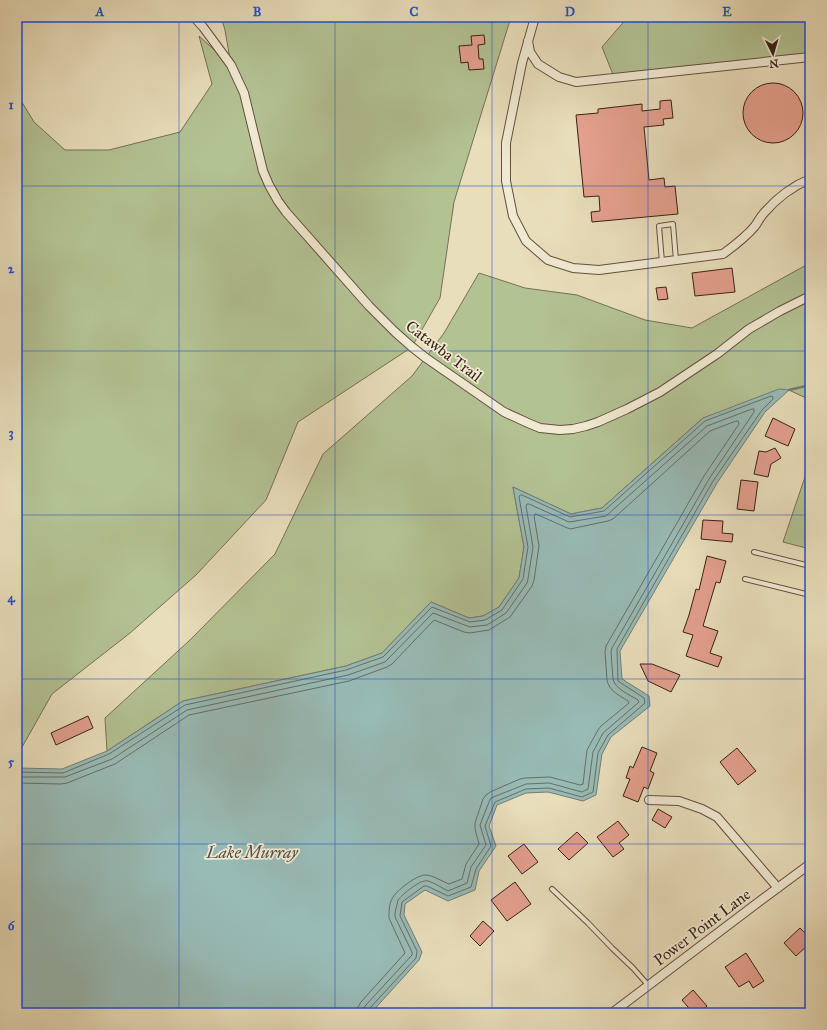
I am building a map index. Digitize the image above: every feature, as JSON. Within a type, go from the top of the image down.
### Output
[{"type":"street","name":"Catawba Trail","points":[[194,17],[231,65],[244,93],[263,171],[269,185],[286,212],[369,306],[412,347],[504,412],[528,423],[540,428],[560,430],[573,429],[598,422],[660,392],[717,354],[749,329],[810,296]]},
{"type":"street","points":[[535,17],[522,63],[506,143],[506,181],[513,216],[526,241],[548,260],[574,268],[599,270],[722,254],[735,245],[755,226],[764,213],[779,198],[799,183],[810,179]]},
{"type":"street","points":[[528,41],[530,52],[538,64],[559,77],[576,82],[810,57]]},
{"type":"street","points":[[649,800],[679,801],[702,809],[717,817],[778,888]]},
{"type":"street","name":"Power Point Lane","points":[[612,1013],[810,864]]},
{"type":"lane","points":[[662,262],[659,226],[673,224],[676,260]]},
{"type":"lane","points":[[754,552],[810,566]]},
{"type":"lane","points":[[745,579],[810,595]]},
{"type":"lane","points":[[552,889],[633,968],[648,986]]},
{"type":"green space","points":[[221,17],[511,17],[454,202],[440,298],[412,347],[298,422],[266,500],[196,575],[130,633],[52,694],[17,756],[17,94],[34,122],[65,150],[109,150],[180,132],[212,84],[199,36],[231,65],[225,30]]},
{"type":"green space","points":[[628,17],[810,17],[810,57],[614,77],[602,47]]},
{"type":"green space","points":[[810,263],[810,400],[789,390],[703,418],[602,508],[571,514],[513,487],[524,547],[519,578],[499,607],[483,616],[469,618],[431,602],[382,653],[346,666],[183,701],[107,751],[105,718],[190,640],[275,554],[323,454],[412,376],[444,333],[479,273],[525,288],[577,295],[645,320],[692,328]]},
{"type":"green space","points":[[810,462],[810,549],[783,542]]},
{"type":"water","name":"Lake Murray","points":[[779,389],[789,390],[765,412],[717,483],[620,651],[622,679],[649,696],[650,706],[611,737],[602,754],[596,795],[583,801],[548,792],[526,793],[497,805],[489,826],[496,846],[479,871],[475,890],[448,901],[425,890],[405,904],[404,915],[422,952],[419,960],[371,1013],[17,1013],[17,768],[62,769],[107,751],[183,701],[346,666],[382,653],[431,602],[469,618],[483,616],[499,607],[519,578],[524,547],[513,487],[571,514],[602,508],[703,418]]},
{"type":"building","points":[[484,35],[485,44],[478,45],[479,59],[483,59],[484,69],[469,70],[468,62],[461,63],[459,46],[472,45],[471,36]]},
{"type":"building","points":[[767,83],[779,83],[790,88],[798,96],[803,107],[801,125],[790,138],[779,143],[767,143],[756,138],[748,130],[743,119],[743,107],[748,96],[756,88]]},
{"type":"building","points":[[671,100],[673,118],[663,119],[664,125],[644,127],[649,180],[664,178],[665,187],[675,186],[678,214],[592,222],[591,212],[600,211],[599,196],[584,197],[576,115],[598,113],[598,109],[642,104],[642,111],[660,109],[660,101]]},
{"type":"building","points":[[732,268],[735,292],[695,296],[692,273]]},
{"type":"building","points":[[666,287],[668,299],[658,300],[656,288]]},
{"type":"building","points":[[773,418],[795,429],[788,446],[765,436]]},
{"type":"building","points":[[775,448],[781,458],[771,464],[768,477],[754,474],[759,451],[766,452]]},
{"type":"building","points":[[741,480],[758,482],[754,511],[737,509]]},
{"type":"building","points":[[703,520],[723,521],[722,533],[733,534],[732,542],[701,539]]},
{"type":"building","points":[[707,556],[726,561],[720,583],[716,582],[703,626],[718,631],[710,653],[722,657],[718,667],[686,656],[693,635],[683,632],[696,589],[699,590]]},
{"type":"building","points":[[640,664],[652,664],[680,675],[671,692],[648,681]]},
{"type":"building","points":[[88,716],[93,728],[56,745],[51,733]]},
{"type":"building","points":[[642,747],[657,753],[650,771],[654,773],[648,789],[644,787],[638,802],[623,796],[630,779],[626,778],[630,766],[633,768]]},
{"type":"building","points":[[737,748],[756,771],[738,785],[720,762]]},
{"type":"building","points":[[658,809],[672,817],[665,828],[652,820]]},
{"type":"building","points":[[618,821],[629,835],[619,843],[624,849],[613,857],[597,837]]},
{"type":"building","points":[[577,832],[588,843],[569,860],[558,849]]},
{"type":"building","points":[[524,844],[538,862],[522,874],[508,856]]},
{"type":"building","points":[[515,882],[531,904],[507,921],[491,900]]},
{"type":"building","points":[[483,921],[494,931],[480,946],[470,936]]},
{"type":"building","points":[[800,928],[810,938],[810,943],[796,956],[784,943]]},
{"type":"building","points":[[746,953],[764,981],[753,988],[749,981],[739,987],[725,967]]},
{"type":"building","points":[[693,990],[707,1006],[699,1013],[693,1013],[682,1000]]},
{"type":"waterway","points":[[789,390],[810,385]]}]
